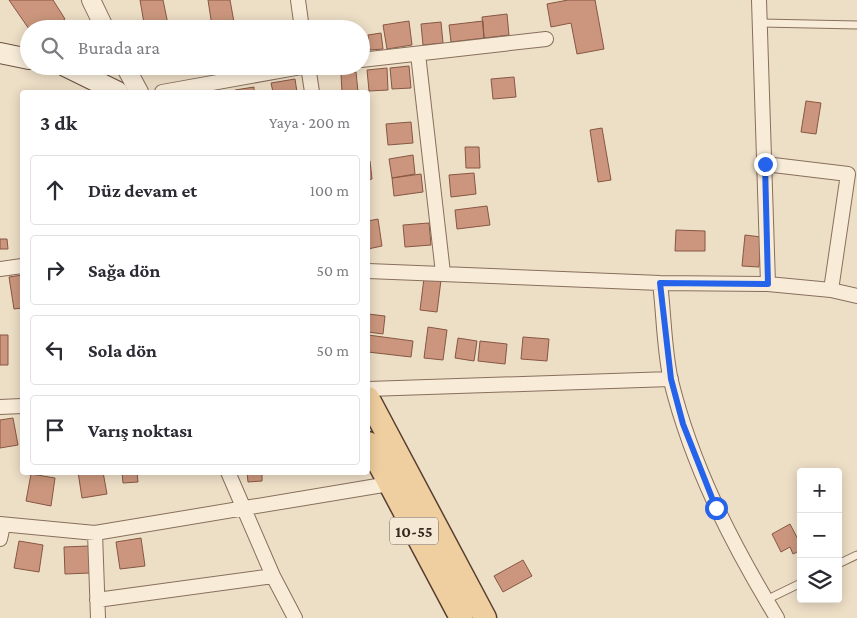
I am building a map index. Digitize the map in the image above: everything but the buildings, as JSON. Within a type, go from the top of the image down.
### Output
[{"type":"main road","points":[[0,53],[20,57]]},
{"type":"main road","points":[[83,75],[114,90]]},
{"type":"main road","points":[[370,402],[485,618]]},
{"type":"main road","name":"10-55","points":[[370,447],[461,618]]},
{"type":"street","points":[[91,0],[101,20]]},
{"type":"street","points":[[298,0],[301,20]]},
{"type":"street","points":[[759,0],[768,284]]},
{"type":"street","points":[[370,59],[546,39]]},
{"type":"street","points":[[418,54],[443,273]]},
{"type":"street","points":[[130,75],[138,90]]},
{"type":"street","points":[[173,90],[257,75]]},
{"type":"street","points":[[309,75],[312,90]]},
{"type":"street","points":[[765,164],[848,174],[831,290]]},
{"type":"street","points":[[0,269],[20,266]]},
{"type":"street","points":[[370,271],[660,283],[768,284],[831,290],[857,296]]},
{"type":"street","points":[[660,283],[671,379],[683,424],[716,508],[777,618]]},
{"type":"street","points":[[370,388],[671,379]]},
{"type":"street","points":[[0,407],[20,406]]},
{"type":"street","points":[[229,475],[242,509],[295,618]]},
{"type":"street","points":[[0,539],[2,524],[95,533],[389,484]]},
{"type":"street","points":[[95,533],[98,618]]},
{"type":"street","points":[[97,600],[273,576]]},
{"type":"lane","points":[[760,23],[857,25]]},
{"type":"lane","points":[[842,562],[857,555]]},
{"type":"lane","points":[[766,600],[797,585]]},
{"type":"route","points":[[716,508],[698,467],[683,424],[671,379],[660,283],[719,282],[768,284],[765,164]]}]
